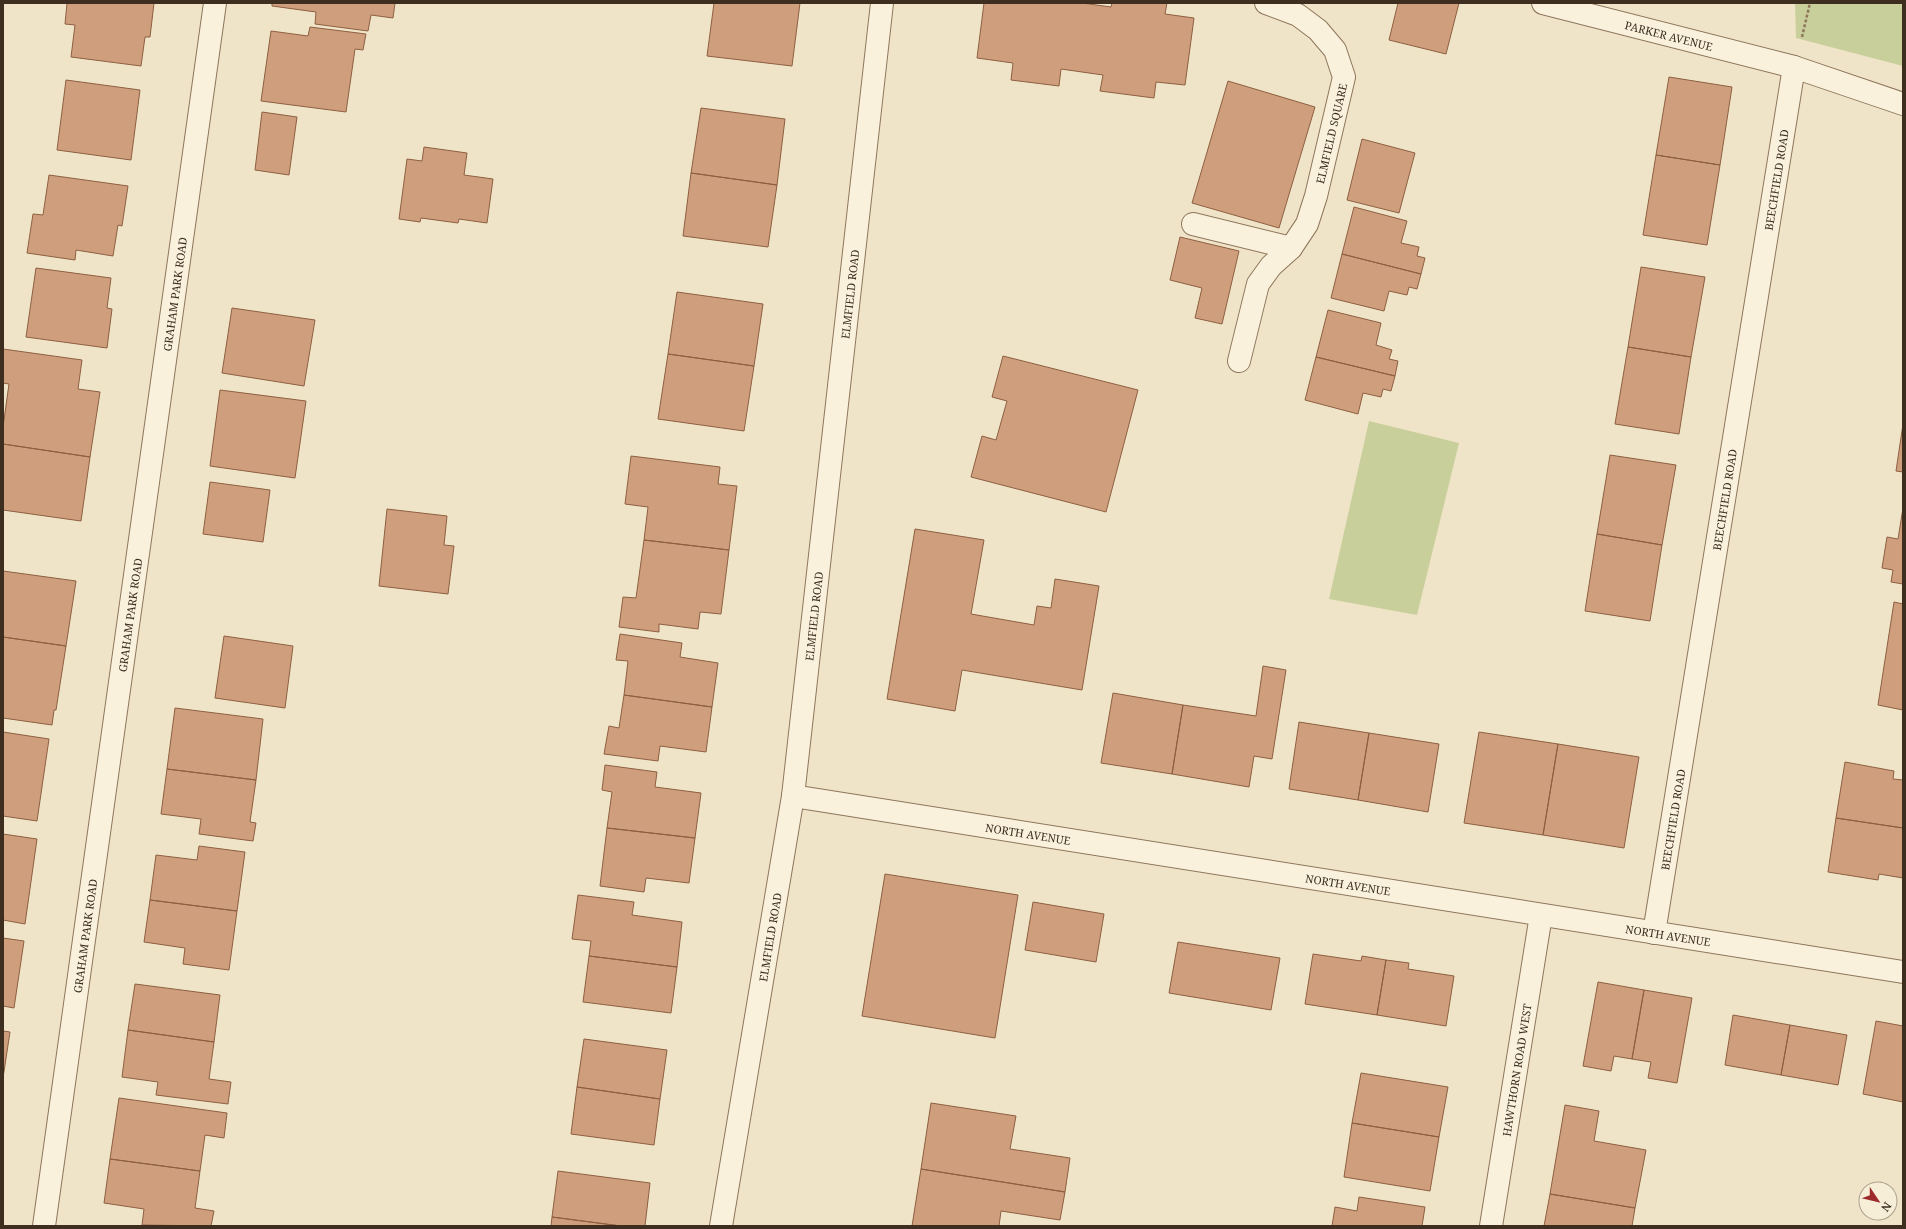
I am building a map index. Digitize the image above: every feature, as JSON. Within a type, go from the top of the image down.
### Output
[{"type":"street","name":"GRAHAM PARK ROAD","points":[[44,1226],[215,3]]},
{"type":"street","name":"ELMFIELD ROAD","points":[[721,1226],[793,796],[882,3]]},
{"type":"street","name":"ELMFIELD SQUARE","points":[[1239,361],[1258,284],[1271,266],[1290,248],[1307,224],[1316,196],[1344,77],[1335,50],[1318,30],[1298,15],[1266,3]]},
{"type":"street","name":"PARKER AVENUE","points":[[1543,3],[1794,67],[1903,104]]},
{"type":"street","name":"BEECHFIELD ROAD","points":[[1654,933],[1794,67]]},
{"type":"street","points":[[1193,224],[1290,248]]},
{"type":"street","name":"NORTH AVENUE","points":[[793,796],[1903,972]]},
{"type":"street","name":"HAWTHORN ROAD WEST","points":[[1491,1226],[1541,915]]},
{"type":"path","points":[[1794,67],[1810,3]]},
{"type":"green space","points":[[1795,3],[1903,3],[1903,66],[1796,38]]},
{"type":"green space","points":[[1369,421],[1459,443],[1417,615],[1329,599]]},
{"type":"building","points":[[67,3],[154,3],[150,37],[145,37],[141,66],[71,57],[75,25],[65,24]]},
{"type":"building","points":[[272,3],[395,3],[393,18],[371,15],[368,31],[315,24],[316,12],[272,6]]},
{"type":"building","points":[[714,3],[800,3],[792,66],[707,56]]},
{"type":"building","points":[[984,3],[1082,3],[1111,7],[1112,3],[1167,3],[1165,14],[1194,18],[1185,85],[1156,82],[1154,98],[1100,91],[1103,75],[1061,69],[1059,86],[1011,80],[1013,63],[977,58]]},
{"type":"building","points":[[1398,3],[1459,3],[1446,54],[1389,40]]},
{"type":"building","points":[[310,27],[366,34],[363,50],[355,49],[346,112],[261,101],[271,31],[308,36]]},
{"type":"building","points":[[1669,77],[1732,87],[1720,165],[1656,155]]},
{"type":"building","points":[[66,80],[140,90],[131,160],[57,150]]},
{"type":"building","points":[[1228,81],[1315,107],[1279,228],[1192,203]]},
{"type":"building","points":[[701,108],[785,119],[777,185],[691,173]]},
{"type":"building","points":[[262,112],[297,117],[289,175],[255,170]]},
{"type":"building","points":[[1362,139],[1415,153],[1399,213],[1347,200]]},
{"type":"building","points":[[424,147],[467,153],[464,175],[493,179],[487,223],[459,219],[458,223],[421,218],[420,222],[399,219],[407,159],[422,161]]},
{"type":"building","points":[[1656,155],[1720,165],[1707,245],[1643,235]]},
{"type":"building","points":[[691,173],[777,185],[768,247],[683,236]]},
{"type":"building","points":[[49,175],[128,186],[122,226],[118,225],[113,256],[76,250],[75,260],[27,253],[33,214],[43,215]]},
{"type":"building","points":[[1354,207],[1407,221],[1401,243],[1419,247],[1417,256],[1425,258],[1421,274],[1342,254]]},
{"type":"building","points":[[1180,237],[1239,251],[1222,324],[1195,318],[1202,288],[1170,280]]},
{"type":"building","points":[[1342,254],[1421,274],[1417,289],[1409,287],[1407,295],[1389,291],[1384,311],[1331,298]]},
{"type":"building","points":[[1641,267],[1705,277],[1691,357],[1628,347]]},
{"type":"building","points":[[36,268],[111,278],[107,308],[112,309],[107,348],[26,337]]},
{"type":"building","points":[[677,292],[763,304],[754,366],[668,354]]},
{"type":"building","points":[[232,308],[315,320],[304,386],[222,373]]},
{"type":"building","points":[[1328,310],[1381,323],[1376,345],[1392,350],[1389,359],[1398,361],[1395,376],[1316,357]]},
{"type":"building","points":[[1628,347],[1691,357],[1679,434],[1615,424]]},
{"type":"building","points":[[3,349],[82,360],[78,389],[100,392],[90,457],[3,444],[3,427],[9,384],[3,383]]},
{"type":"building","points":[[668,354],[754,366],[744,431],[658,419]]},
{"type":"building","points":[[1003,356],[1138,390],[1106,512],[971,477],[982,436],[996,440],[1007,401],[992,397]]},
{"type":"building","points":[[1316,357],[1395,376],[1391,391],[1383,389],[1381,397],[1363,393],[1358,414],[1305,400]]},
{"type":"building","points":[[220,390],[306,401],[295,478],[210,466]]},
{"type":"building","points":[[1903,424],[1903,472],[1896,471]]},
{"type":"building","points":[[3,444],[90,457],[81,521],[3,510]]},
{"type":"building","points":[[1610,455],[1676,465],[1662,545],[1597,534]]},
{"type":"building","points":[[631,456],[720,467],[718,484],[737,486],[729,550],[644,540],[648,507],[625,504]]},
{"type":"building","points":[[210,482],[270,490],[263,542],[203,534]]},
{"type":"building","points":[[1903,508],[1903,584],[1891,582],[1893,570],[1882,568],[1887,537],[1898,539]]},
{"type":"building","points":[[387,509],[447,516],[444,545],[454,546],[448,594],[379,586]]},
{"type":"building","points":[[915,529],[984,540],[971,614],[1034,625],[1037,606],[1051,608],[1055,579],[1099,586],[1082,690],[962,670],[955,711],[887,699]]},
{"type":"building","points":[[1597,534],[1662,545],[1650,621],[1585,611]]},
{"type":"building","points":[[644,540],[729,550],[721,614],[700,612],[698,629],[659,624],[659,632],[619,627],[623,597],[636,598]]},
{"type":"building","points":[[3,571],[76,581],[66,646],[3,637]]},
{"type":"building","points":[[1894,602],[1903,604],[1903,710],[1878,705]]},
{"type":"building","points":[[620,634],[682,643],[680,657],[718,663],[712,707],[624,695],[628,661],[616,660]]},
{"type":"building","points":[[224,636],[293,646],[285,708],[215,698]]},
{"type":"building","points":[[3,637],[66,646],[56,710],[54,710],[52,725],[3,718]]},
{"type":"building","points":[[1263,666],[1286,670],[1272,759],[1254,756],[1249,787],[1172,774],[1183,705],[1256,716]]},
{"type":"building","points":[[1113,693],[1183,705],[1172,774],[1101,763]]},
{"type":"building","points":[[624,695],[712,707],[706,752],[660,746],[658,761],[604,754],[609,726],[619,728]]},
{"type":"building","points":[[175,708],[263,719],[256,780],[167,769]]},
{"type":"building","points":[[1299,722],[1369,733],[1358,800],[1289,789]]},
{"type":"building","points":[[3,732],[49,739],[37,821],[3,816]]},
{"type":"building","points":[[1479,732],[1558,744],[1543,835],[1464,823]]},
{"type":"building","points":[[1369,733],[1439,744],[1428,812],[1358,800]]},
{"type":"building","points":[[1558,744],[1639,757],[1624,848],[1543,835]]},
{"type":"building","points":[[1845,762],[1894,771],[1893,779],[1903,780],[1903,828],[1836,818]]},
{"type":"building","points":[[605,765],[657,772],[655,787],[701,793],[695,838],[607,828],[612,792],[602,790]]},
{"type":"building","points":[[167,769],[256,780],[250,822],[256,823],[253,841],[199,834],[201,819],[161,814]]},
{"type":"building","points":[[1836,818],[1903,828],[1903,878],[1879,874],[1878,880],[1828,872]]},
{"type":"building","points":[[607,828],[695,838],[689,883],[646,878],[644,892],[600,886]]},
{"type":"building","points":[[3,834],[37,839],[25,924],[3,920]]},
{"type":"building","points":[[199,846],[245,852],[237,911],[150,900],[156,855],[197,860]]},
{"type":"building","points":[[885,874],[1018,895],[995,1038],[862,1016]]},
{"type":"building","points":[[578,895],[634,902],[632,915],[682,922],[677,967],[589,956],[591,941],[572,939]]},
{"type":"building","points":[[150,900],[237,911],[229,970],[183,964],[185,948],[144,942]]},
{"type":"building","points":[[1033,902],[1104,914],[1096,962],[1025,950]]},
{"type":"building","points":[[3,938],[24,941],[14,1008],[3,1006]]},
{"type":"building","points":[[1178,942],[1280,958],[1271,1010],[1169,993]]},
{"type":"building","points":[[1313,954],[1361,961],[1362,956],[1386,960],[1377,1015],[1305,1004]]},
{"type":"building","points":[[589,956],[677,967],[671,1013],[583,1002]]},
{"type":"building","points":[[1386,960],[1409,963],[1408,969],[1454,976],[1446,1026],[1377,1015]]},
{"type":"building","points":[[1598,982],[1644,990],[1632,1059],[1614,1056],[1611,1071],[1583,1066]]},
{"type":"building","points":[[135,984],[220,995],[214,1042],[128,1030]]},
{"type":"building","points":[[1644,990],[1692,998],[1677,1083],[1648,1078],[1651,1062],[1632,1059]]},
{"type":"building","points":[[1733,1015],[1790,1025],[1781,1075],[1725,1065]]},
{"type":"building","points":[[1876,1021],[1903,1026],[1903,1102],[1863,1094]]},
{"type":"building","points":[[1790,1025],[1847,1035],[1838,1085],[1781,1075]]},
{"type":"building","points":[[128,1030],[214,1042],[209,1079],[231,1082],[228,1104],[156,1095],[158,1082],[122,1077]]},
{"type":"building","points":[[3,1031],[10,1032],[3,1078]]},
{"type":"building","points":[[584,1039],[667,1050],[660,1099],[577,1087]]},
{"type":"building","points":[[1361,1073],[1448,1087],[1439,1137],[1352,1123]]},
{"type":"building","points":[[577,1087],[660,1099],[654,1145],[571,1134]]},
{"type":"building","points":[[119,1098],[227,1113],[224,1138],[205,1135],[200,1171],[110,1159]]},
{"type":"building","points":[[931,1103],[1016,1116],[1010,1149],[1070,1158],[1065,1192],[921,1169]]},
{"type":"building","points":[[1565,1105],[1599,1111],[1594,1141],[1646,1150],[1635,1208],[1550,1194]]},
{"type":"building","points":[[1352,1123],[1439,1137],[1430,1191],[1344,1177]]},
{"type":"building","points":[[110,1159],[200,1171],[195,1208],[214,1211],[211,1226],[142,1225],[144,1209],[104,1203]]},
{"type":"building","points":[[921,1169],[1065,1192],[1060,1220],[1001,1211],[999,1226],[912,1226]]},
{"type":"building","points":[[558,1171],[650,1183],[645,1226],[621,1226],[552,1217]]},
{"type":"building","points":[[1550,1194],[1635,1208],[1632,1226],[1544,1226]]},
{"type":"building","points":[[1359,1197],[1425,1207],[1422,1226],[1332,1226],[1335,1207],[1357,1211]]},
{"type":"building","points":[[552,1217],[621,1226],[551,1226]]}]
